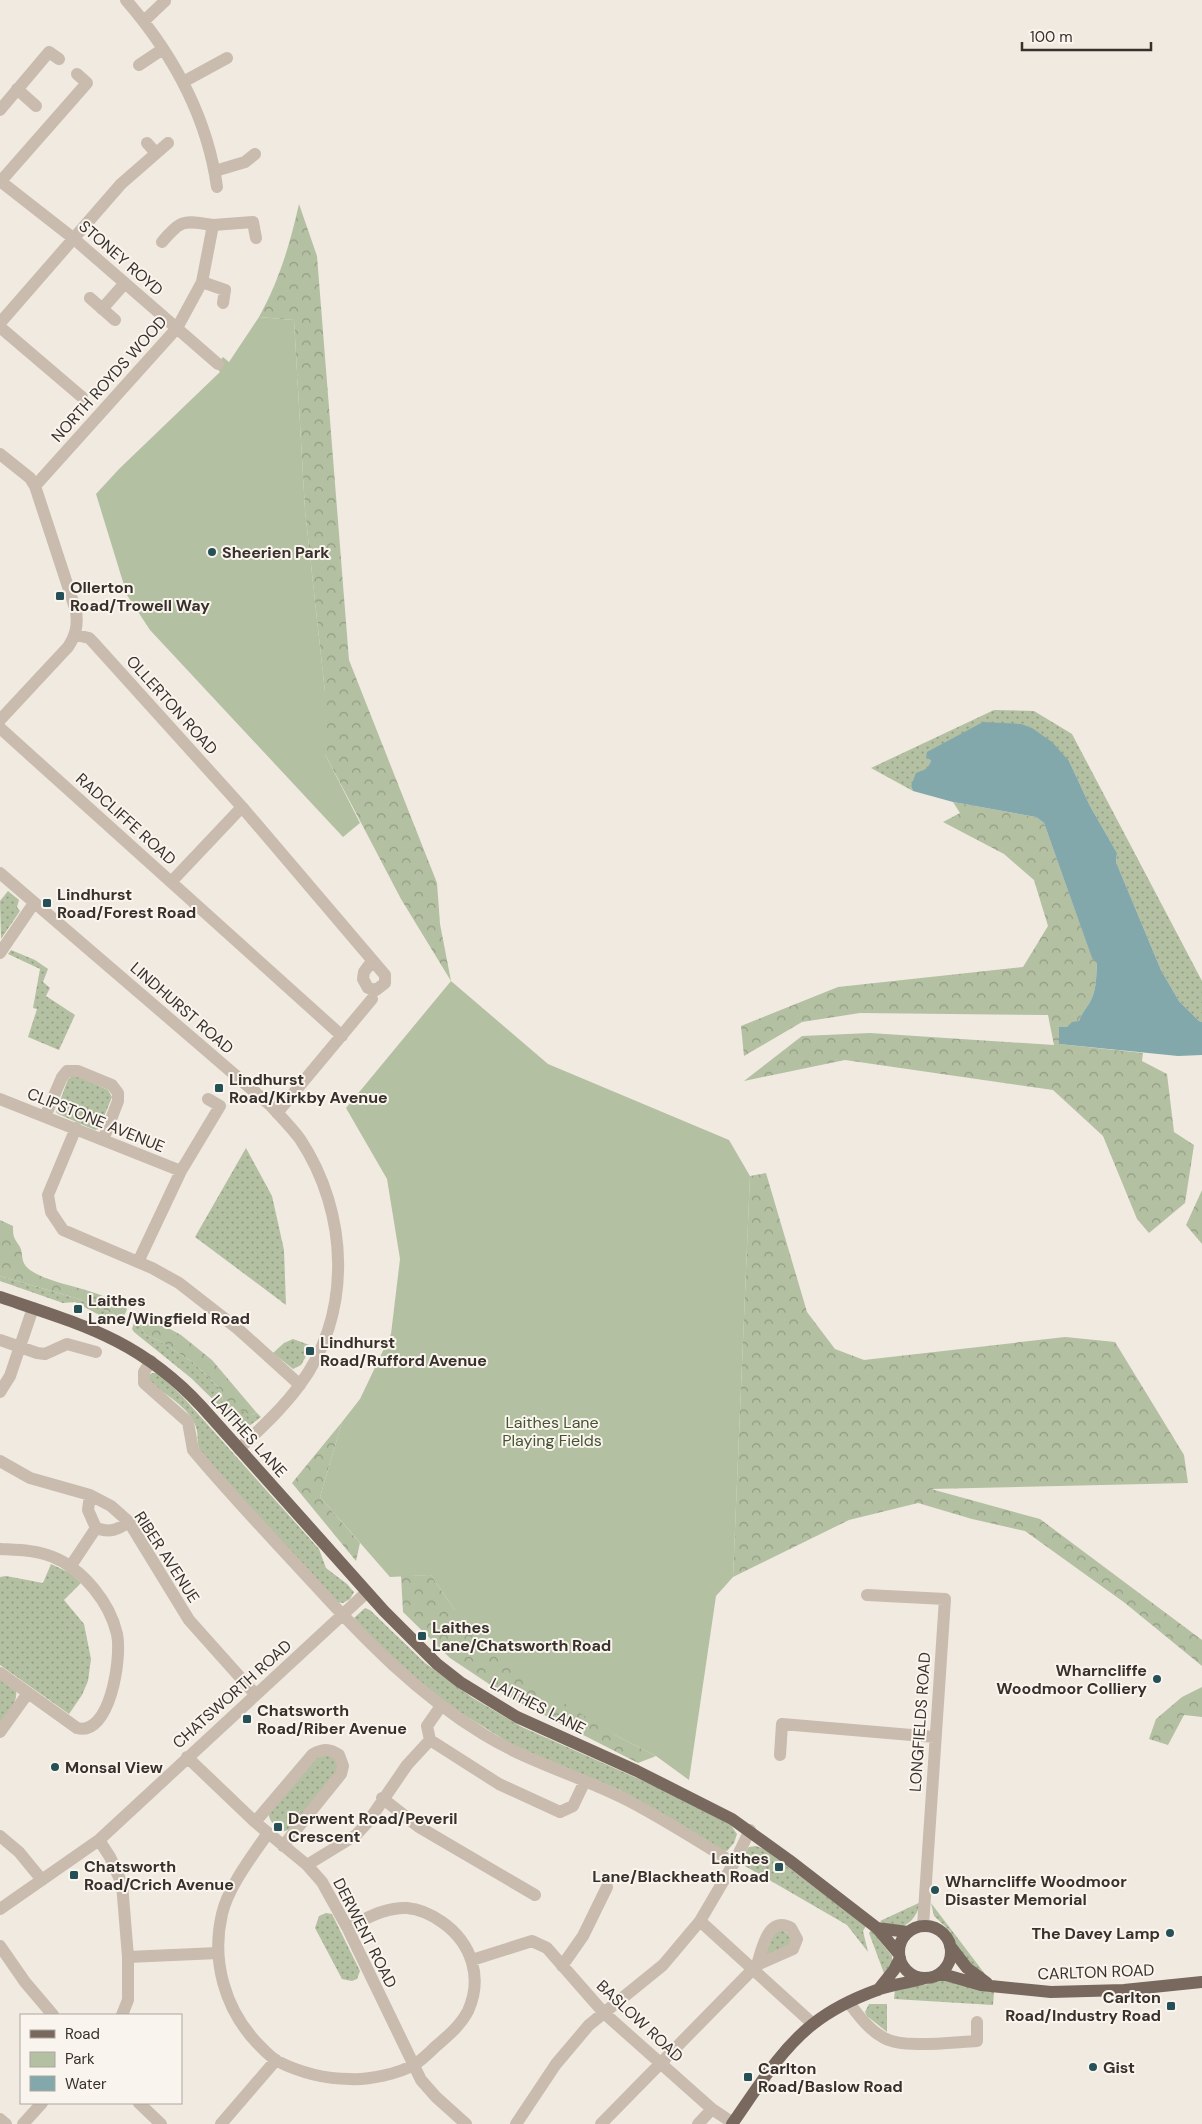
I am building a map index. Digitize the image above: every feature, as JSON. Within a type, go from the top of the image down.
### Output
[{"type":"main road","name":"LAITHES LANE","points":[[0,1297],[109,1336],[151,1361],[185,1389],[366,1592],[407,1636],[437,1664],[478,1694],[525,1721],[718,1810],[750,1830],[877,1928],[899,1956]]},
{"type":"main road","points":[[877,1928],[908,1932],[923,1926],[937,1929],[947,1939],[950,1946],[949,1960],[946,1966],[931,1976],[916,1976],[909,1972],[899,1956],[900,1944],[908,1932]]},
{"type":"main road","name":"CARLTON ROAD","points":[[950,1946],[971,1972],[992,1986]]},
{"type":"main road","name":"CARLTON ROAD","points":[[878,1990],[894,1970],[899,1956]]},
{"type":"main road","name":"CARLTON ROAD","points":[[732,2124],[770,2071],[813,2024],[849,2003],[878,1990],[931,1976],[946,1975],[981,1985],[1060,1992],[1124,1990],[1202,1982]]},
{"type":"street","points":[[126,0],[164,49],[183,82],[202,124],[215,171],[217,187]]},
{"type":"street","points":[[144,21],[165,1]]},
{"type":"street","points":[[139,65],[164,49]]},
{"type":"street","points":[[0,110],[49,52],[58,59]]},
{"type":"street","points":[[183,82],[227,58]]},
{"type":"street","points":[[0,182],[87,83],[77,74]]},
{"type":"street","points":[[17,90],[36,106]]},
{"type":"street","points":[[147,143],[156,153]]},
{"type":"street","points":[[0,323],[121,184],[168,143]]},
{"type":"street","points":[[215,171],[245,162],[255,154]]},
{"type":"street","name":"STONEY ROYD","points":[[0,182],[73,238],[218,364]]},
{"type":"street","points":[[162,242],[175,226],[186,221],[213,226],[253,222],[256,238]]},
{"type":"street","name":"NORTH ROYDS WOOD","points":[[35,486],[177,328],[202,282],[213,226]]},
{"type":"street","points":[[202,282],[225,290],[223,303]]},
{"type":"street","points":[[102,309],[124,283]]},
{"type":"street","points":[[90,298],[115,320]]},
{"type":"street","points":[[0,327],[82,396]]},
{"type":"street","points":[[0,454],[30,478],[35,486],[76,611],[76,635],[68,647],[0,720]]},
{"type":"street","name":"OLLERTON ROAD","points":[[76,635],[89,638],[93,642],[242,807],[372,960]]},
{"type":"street","name":"RADCLIFFE ROAD","points":[[0,728],[342,1036]]},
{"type":"street","points":[[172,881],[242,807]]},
{"type":"street","name":"LINDHURST ROAD","points":[[0,873],[270,1105],[300,1140],[319,1176],[332,1212],[339,1257],[336,1290],[330,1322],[321,1348],[300,1385],[273,1416],[238,1449]]},
{"type":"street","points":[[0,954],[34,903]]},
{"type":"street","points":[[277,1113],[372,999]]},
{"type":"street","points":[[45,1117],[62,1077],[67,1072],[78,1071],[112,1085],[118,1093],[118,1101],[103,1140]]},
{"type":"street","name":"CLIPSTONE AVENUE","points":[[0,1099],[181,1171]]},
{"type":"street","points":[[138,1262],[181,1171],[220,1106],[208,1099]]},
{"type":"street","points":[[76,1128],[48,1195],[51,1212],[63,1230],[138,1262],[179,1283],[271,1357],[300,1385]]},
{"type":"street","points":[[0,1392],[10,1376],[33,1308]]},
{"type":"street","points":[[0,1340],[45,1354],[67,1344],[96,1352]]},
{"type":"street","points":[[151,1361],[144,1372],[144,1383],[188,1422],[193,1450],[371,1646],[441,1706],[484,1735],[514,1751],[627,1800],[734,1863]]},
{"type":"street","name":"RIBER AVENUE","points":[[0,1461],[30,1478],[90,1495],[111,1506],[129,1522],[189,1620],[256,1694]]},
{"type":"street","points":[[90,1495],[88,1510],[96,1528],[106,1531],[118,1530],[129,1522]]},
{"type":"street","points":[[70,1567],[96,1528]]},
{"type":"street","points":[[0,1549],[27,1550],[54,1557],[92,1585],[107,1610],[117,1635],[118,1662],[113,1692],[98,1722],[92,1728],[85,1730],[77,1728],[0,1673]]},
{"type":"street","name":"CHATSWORTH ROAD","points":[[0,1909],[98,1840],[366,1592]]},
{"type":"street","name":"LONGFIELDS ROAD","points":[[866,1595],[945,1599],[923,1926]]},
{"type":"street","points":[[0,1732],[28,1693]]},
{"type":"street","points":[[441,1706],[427,1726],[430,1740],[499,1784],[560,1812],[573,1806],[585,1781]]},
{"type":"street","points":[[780,1756],[782,1724],[935,1737]]},
{"type":"street","points":[[307,1866],[356,1835],[368,1822],[382,1798],[407,1765],[430,1740]]},
{"type":"street","points":[[255,1822],[313,1754],[327,1749],[339,1755],[343,1766],[341,1774],[283,1846]]},
{"type":"street","name":"DERWENT ROAD","points":[[187,1757],[255,1822],[307,1866],[322,1882],[421,2080],[436,2097],[466,2124]]},
{"type":"street","points":[[382,1798],[419,1827],[534,1895]]},
{"type":"street","points":[[516,2124],[575,2040],[589,2025],[663,1965],[700,1921],[734,1863],[750,1830]]},
{"type":"street","points":[[268,1832],[240,1874],[222,1914],[218,1953],[223,1986],[232,2009],[246,2032],[276,2060],[315,2076],[370,2080],[414,2065],[451,2034],[466,2015],[474,1995],[475,1972],[468,1950],[454,1932],[437,1918],[419,1910],[409,1908],[386,1910],[346,1927]]},
{"type":"street","points":[[0,1836],[19,1852],[42,1880]]},
{"type":"street","points":[[98,1840],[110,1857],[122,1884],[128,1957],[128,2000],[122,2014]]},
{"type":"street","points":[[562,1966],[583,1936],[607,1887]]},
{"type":"street","points":[[700,1921],[755,1967],[813,2024]]},
{"type":"street","name":"BASLOW ROAD","points":[[472,1960],[532,1942],[547,1948],[604,2013],[712,2109],[732,2124]]},
{"type":"street","points":[[0,1946],[25,1982],[52,2014]]},
{"type":"street","points":[[128,1957],[218,1953]]},
{"type":"street","points":[[601,2124],[755,1967]]},
{"type":"street","points":[[1202,1982],[1202,1988]]},
{"type":"street","points":[[849,2003],[869,2028],[882,2037],[900,2044],[977,2041],[977,2022]]},
{"type":"street","points":[[221,2124],[276,2060]]},
{"type":"street","points":[[22,2124],[41,2104]]},
{"type":"street","points":[[140,2104],[161,2124]]},
{"type":"street","points":[[698,2124],[712,2109]]},
{"type":"street","points":[[0,2119],[6,2124]]},
{"type":"green space","points":[[299,204],[317,256],[349,660],[437,883],[440,924],[451,981],[401,899],[325,754],[325,692],[305,510],[294,320],[259,317],[283,262]]},
{"type":"green space","name":"Sheerien Park","points":[[259,317],[294,320],[305,510],[325,692],[325,754],[360,823],[343,837],[150,630],[127,595],[96,494],[119,469],[220,372],[215,366],[223,357],[229,362]]},
{"type":"green space","points":[[994,710],[1034,711],[1072,734],[1202,981],[1202,1022],[1179,1001],[1161,970],[1116,862],[1117,853],[1090,806],[1069,761],[931,760],[930,766],[924,772],[919,772],[911,786],[913,791],[871,768]]},
{"type":"green space","points":[[953,802],[1036,817],[1044,823],[1092,957],[1097,962],[1095,986],[1091,1000],[1079,1021],[1067,1027],[1059,1044],[1143,1053],[1142,1061],[1167,1074],[1174,1132],[1194,1145],[1185,1203],[1149,1233],[1137,1219],[1103,1136],[1053,1090],[845,1060],[744,1081],[802,1036],[870,1033],[1054,1045],[1048,1015],[860,1013],[802,1022],[744,1056],[741,1026],[838,987],[1023,967],[1048,926],[1034,880],[1004,854],[943,822],[960,813]]},
{"type":"green space","points":[[8,891],[19,900],[17,907],[20,911],[1,939],[0,901]]},
{"type":"green space","points":[[11,950],[35,960],[48,969],[43,982],[50,988],[46,996],[75,1015],[59,1050],[28,1037],[37,1009],[33,1008],[40,969],[8,954]]},
{"type":"green space","name":"Laithes Lane Playing Fields","points":[[451,981],[548,1064],[729,1140],[750,1176],[733,1577],[716,1596],[689,1780],[656,1756],[615,1735],[522,1677],[454,1609],[431,1575],[390,1577],[320,1497],[342,1422],[360,1399],[391,1334],[400,1259],[387,1179],[346,1108]]},
{"type":"green space","points":[[72,1076],[77,1076],[108,1090],[112,1097],[99,1129],[95,1130],[56,1112],[68,1079]]},
{"type":"green space","points":[[246,1148],[272,1196],[284,1250],[286,1305],[195,1237]]},
{"type":"green space","points":[[766,1173],[807,1312],[835,1349],[864,1360],[1065,1337],[1115,1342],[1184,1455],[1188,1483],[931,1489],[1040,1519],[1202,1640],[1202,1666],[1125,1603],[1025,1531],[972,1519],[918,1503],[849,1520],[733,1577],[750,1176]]},
{"type":"green space","points":[[1202,1190],[1202,1244],[1186,1225]]},
{"type":"green space","points":[[0,1220],[13,1226],[15,1239],[21,1249],[24,1263],[33,1272],[57,1282],[103,1296],[127,1309],[125,1314],[120,1317],[79,1299],[0,1276]]},
{"type":"green space","points":[[0,1276],[79,1299],[120,1317],[125,1314],[121,1324],[116,1324],[75,1302],[63,1303],[0,1281]]},
{"type":"green space","points":[[138,1311],[143,1314],[139,1321],[145,1335],[158,1340],[194,1363],[221,1390],[223,1401],[253,1415],[256,1412],[261,1417],[248,1427],[236,1422],[191,1378],[134,1332],[132,1329]]},
{"type":"green space","points":[[143,1314],[181,1335],[212,1360],[256,1412],[253,1415],[231,1408],[223,1401],[221,1390],[194,1363],[158,1340],[145,1335],[139,1321]]},
{"type":"green space","points":[[293,1339],[312,1346],[301,1365],[293,1369],[273,1353],[284,1343]]},
{"type":"green space","points":[[158,1373],[182,1396],[319,1549],[326,1568],[347,1584],[354,1592],[350,1599],[343,1603],[337,1602],[201,1454],[197,1430],[193,1420],[183,1408],[150,1383],[149,1375]]},
{"type":"green space","points":[[342,1422],[320,1497],[360,1543],[356,1561],[292,1483]]},
{"type":"green space","points":[[51,1564],[70,1573],[81,1583],[64,1600],[84,1624],[91,1659],[88,1681],[82,1695],[69,1714],[0,1665],[0,1577],[6,1576],[43,1583]]},
{"type":"green space","points":[[431,1575],[454,1609],[615,1735],[656,1756],[638,1763],[507,1696],[450,1658],[403,1612],[401,1576]]},
{"type":"green space","points":[[365,1608],[370,1610],[425,1663],[473,1698],[522,1727],[675,1795],[730,1824],[737,1834],[734,1843],[727,1851],[721,1850],[620,1790],[516,1747],[445,1703],[388,1656],[354,1618]]},
{"type":"green space","points":[[0,1679],[16,1691],[16,1695],[11,1708],[0,1722]]},
{"type":"green space","points":[[1202,1687],[1202,1717],[1184,1715],[1168,1745],[1149,1739],[1156,1719],[1182,1697]]},
{"type":"green space","points":[[327,1754],[338,1760],[336,1773],[291,1829],[282,1832],[271,1822],[269,1813],[313,1759]]},
{"type":"green space","points":[[756,1846],[764,1849],[866,1926],[863,1931],[868,1952],[847,1925],[738,1862],[749,1847]]},
{"type":"green space","points":[[921,1902],[915,1916],[906,1925],[894,1926],[880,1921]]},
{"type":"green space","points":[[931,1903],[988,1978],[977,1973],[958,1949],[950,1931],[934,1916]]},
{"type":"green space","points":[[326,1913],[332,1914],[360,1971],[357,1979],[352,1981],[342,1979],[315,1928],[319,1916]]},
{"type":"green space","points":[[780,1928],[793,1938],[791,1945],[766,1956],[764,1954],[775,1930]]},
{"type":"green space","points":[[871,1930],[892,1956],[892,1962],[885,1976],[869,1933]]},
{"type":"green space","points":[[944,1978],[994,1992],[993,2005],[894,1999],[895,1989],[927,1984]]},
{"type":"green space","points":[[869,2004],[887,2004],[887,2032],[867,2016],[865,2012]]},
{"type":"water","points":[[983,722],[1021,724],[1032,728],[1052,742],[1069,761],[1090,806],[1117,853],[1116,862],[1161,970],[1179,1001],[1202,1022],[1202,1055],[1178,1056],[1059,1044],[1059,1027],[1067,1027],[1072,1022],[1079,1021],[1091,1000],[1095,986],[1097,963],[1092,958],[1044,823],[1036,817],[953,802],[913,791],[911,786],[916,773],[926,769],[930,763],[931,760],[926,758],[927,752]]},
{"type":"place","name":"Sheerien Park","points":[[212,552]]},
{"type":"place","name":"Ollerton Road/Trowell Way","points":[[60,596]]},
{"type":"place","name":"Lindhurst Road/Forest Road","points":[[47,903]]},
{"type":"place","name":"Lindhurst Road/Kirkby Avenue","points":[[219,1088]]},
{"type":"place","name":"Laithes Lane/Wingfield Road","points":[[78,1309]]},
{"type":"place","name":"Lindhurst Road/Rufford Avenue","points":[[310,1351]]},
{"type":"place","name":"Laithes Lane/Chatsworth Road","points":[[422,1636]]},
{"type":"place","name":"Wharncliffe Woodmoor Colliery","points":[[1157,1679]]},
{"type":"place","name":"Chatsworth Road/Riber Avenue","points":[[247,1719]]},
{"type":"place","name":"Monsal View","points":[[55,1767]]},
{"type":"place","name":"Derwent Road/Peveril Crescent","points":[[278,1827]]},
{"type":"place","name":"Laithes Lane/Blackheath Road","points":[[779,1867]]},
{"type":"place","name":"Chatsworth Road/Crich Avenue","points":[[74,1875]]},
{"type":"place","name":"Wharncliffe Woodmoor Disaster Memorial","points":[[935,1890]]},
{"type":"place","name":"The Davey Lamp","points":[[1170,1933]]},
{"type":"place","name":"Carlton Road/Industry Road","points":[[1171,2006]]},
{"type":"place","name":"Gist","points":[[1093,2067]]},
{"type":"place","name":"Carlton Road/Baslow Road","points":[[748,2077]]}]
